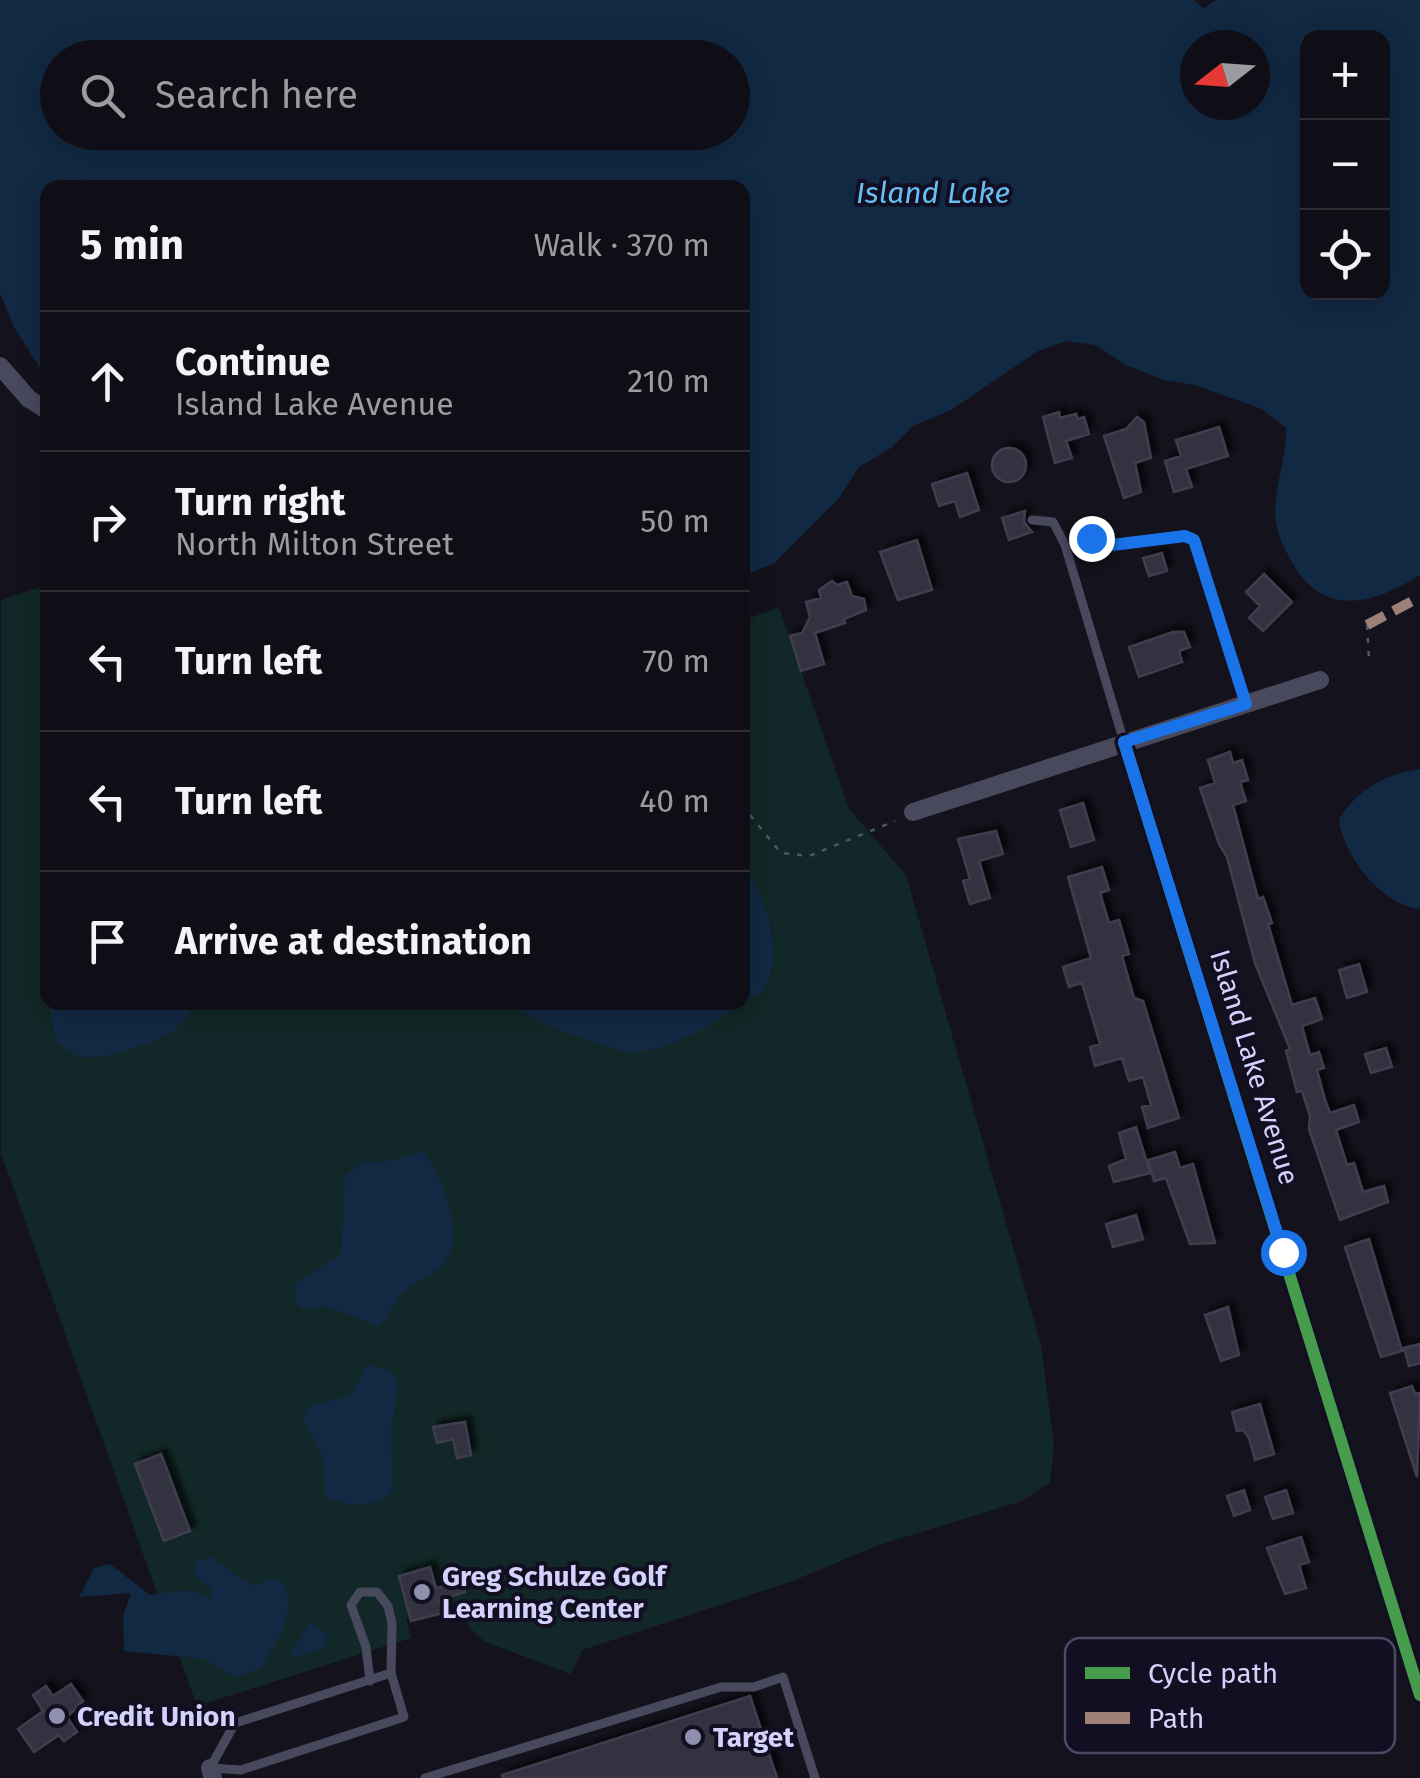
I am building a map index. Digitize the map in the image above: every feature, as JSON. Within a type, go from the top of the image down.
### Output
[{"type":"street","points":[[0,366],[40,407]]},
{"type":"street","points":[[913,812],[1320,680]]},
{"type":"street","name":"Island Lake Avenue","points":[[1124,742],[1420,1696]]},
{"type":"lane","points":[[1032,520],[1053,522],[1065,544],[1124,742]]},
{"type":"lane","points":[[1085,522],[1091,538],[1104,546],[1185,536],[1194,540],[1246,704]]},
{"type":"lane","points":[[212,1773],[241,1770],[404,1718],[391,1673],[388,1606],[378,1592],[360,1592],[351,1605],[366,1647],[370,1680]]},
{"type":"lane","points":[[212,1773],[235,1723],[391,1673]]},
{"type":"lane","points":[[426,1778],[721,1686],[754,1687],[782,1677],[814,1778]]},
{"type":"path","points":[[1367,625],[1369,660]]},
{"type":"path","points":[[1353,667],[1384,656]]},
{"type":"path","points":[[750,815],[781,853],[809,856],[913,812]]},
{"type":"green space","points":[[40,587],[40,1010],[750,1010],[750,618],[779,608],[849,809],[906,875],[1041,1345],[1054,1446],[1050,1482],[1022,1501],[879,1545],[790,1582],[582,1650],[571,1674],[485,1642],[469,1627],[460,1601],[406,1618],[411,1638],[197,1706],[1,1153],[1,600]]},
{"type":"water","name":"Island Lake","points":[[0,0],[1194,0],[1203,9],[1216,0],[1420,0],[1420,575],[1368,599],[1335,599],[1320,593],[1306,581],[1284,546],[1275,513],[1286,428],[1262,409],[1195,385],[1164,380],[1126,365],[1095,345],[1066,341],[1038,351],[951,410],[913,426],[891,448],[859,467],[839,498],[774,563],[750,573],[750,180],[40,180],[40,368],[14,327],[0,293]]},
{"type":"water","points":[[1420,769],[1420,909],[1391,898],[1366,876],[1348,848],[1339,819],[1373,785]]},
{"type":"water","points":[[750,876],[766,910],[773,947],[769,980],[750,999]]},
{"type":"water","points":[[50,1010],[191,1011],[174,1030],[109,1055],[83,1057],[56,1040]]},
{"type":"water","points":[[523,1010],[733,1010],[663,1047],[627,1052],[570,1034]]},
{"type":"water","points":[[423,1151],[449,1205],[453,1236],[445,1262],[403,1293],[378,1327],[327,1306],[303,1309],[296,1302],[294,1285],[341,1254],[345,1176],[360,1163],[390,1161]]},
{"type":"water","points":[[367,1364],[389,1370],[398,1383],[391,1433],[393,1489],[380,1500],[351,1504],[325,1495],[323,1457],[302,1418],[311,1405],[350,1396]]},
{"type":"water","points":[[211,1557],[253,1586],[274,1578],[283,1582],[287,1616],[261,1669],[233,1677],[206,1659],[124,1651],[123,1616],[131,1593],[79,1597],[94,1568],[110,1564],[150,1595],[188,1590],[212,1598],[212,1590],[193,1574],[196,1562]]},
{"type":"water","points":[[310,1621],[327,1634],[327,1646],[297,1657],[291,1653]]},
{"type":"building","points":[[1059,412],[1060,418],[1076,414],[1078,419],[1084,417],[1089,434],[1066,441],[1072,458],[1055,463],[1043,417]]},
{"type":"building","points":[[1137,417],[1144,422],[1151,458],[1135,463],[1141,492],[1124,498],[1104,436],[1126,429]]},
{"type":"building","points":[[1219,427],[1228,456],[1186,469],[1192,487],[1174,492],[1165,461],[1181,456],[1176,440]]},
{"type":"building","points":[[1009,448],[1021,453],[1026,465],[1021,477],[1009,482],[997,477],[992,465],[997,453]]},
{"type":"building","points":[[967,473],[979,510],[960,517],[955,501],[939,506],[932,484]]},
{"type":"building","points":[[1025,511],[1024,522],[1032,532],[1009,540],[1002,518]]},
{"type":"building","points":[[917,540],[932,590],[898,600],[880,552]]},
{"type":"building","points":[[1162,553],[1167,571],[1149,576],[1143,558]]},
{"type":"building","points":[[1264,574],[1292,602],[1263,631],[1249,618],[1260,606],[1246,592]]},
{"type":"building","points":[[832,581],[837,585],[847,582],[852,596],[864,599],[866,610],[844,619],[845,623],[815,633],[824,664],[801,671],[790,636],[802,633],[810,617],[806,602],[821,598],[819,590]]},
{"type":"building","points":[[1184,632],[1190,647],[1179,651],[1182,662],[1139,677],[1129,647]]},
{"type":"building","points":[[1230,752],[1233,763],[1242,760],[1248,780],[1240,782],[1246,801],[1233,805],[1258,899],[1263,897],[1272,923],[1268,924],[1292,1005],[1315,998],[1322,1019],[1302,1026],[1310,1055],[1319,1052],[1324,1068],[1317,1070],[1325,1100],[1330,1113],[1354,1105],[1359,1122],[1336,1130],[1347,1165],[1354,1163],[1363,1192],[1384,1186],[1388,1202],[1340,1220],[1309,1129],[1310,1116],[1302,1091],[1297,1092],[1286,1051],[1290,1049],[1255,963],[1227,857],[1200,788],[1215,783],[1208,760]]},
{"type":"building","points":[[1083,803],[1094,840],[1071,847],[1060,810]]},
{"type":"building","points":[[996,831],[1003,854],[979,861],[990,898],[970,904],[963,881],[970,879],[958,839]]},
{"type":"building","points":[[1102,867],[1109,890],[1100,893],[1109,923],[1119,920],[1129,954],[1122,956],[1134,998],[1143,1001],[1179,1118],[1148,1128],[1142,1107],[1151,1105],[1143,1077],[1129,1081],[1122,1058],[1095,1066],[1090,1047],[1100,1044],[1082,983],[1069,987],[1063,967],[1091,958],[1068,877]]},
{"type":"building","points":[[1359,964],[1367,992],[1347,998],[1339,970]]},
{"type":"building","points":[[1386,1048],[1392,1067],[1371,1073],[1365,1054]]},
{"type":"building","points":[[1136,1127],[1150,1173],[1114,1182],[1109,1166],[1126,1159],[1119,1133]]},
{"type":"building","points":[[1175,1152],[1180,1168],[1193,1164],[1215,1243],[1190,1244],[1166,1178],[1154,1181],[1148,1160]]},
{"type":"building","points":[[1136,1215],[1143,1239],[1113,1247],[1106,1224]]},
{"type":"building","points":[[1369,1239],[1402,1351],[1381,1357],[1345,1247]]},
{"type":"building","points":[[1228,1307],[1239,1355],[1221,1361],[1205,1315]]},
{"type":"building","points":[[1420,1344],[1420,1363],[1409,1366],[1404,1348]]},
{"type":"building","points":[[1412,1386],[1415,1394],[1420,1393],[1417,1477],[1390,1393]]},
{"type":"building","points":[[1260,1404],[1274,1454],[1255,1460],[1249,1438],[1243,1430],[1237,1431],[1232,1412]]},
{"type":"building","points":[[465,1422],[471,1455],[457,1458],[453,1439],[437,1443],[433,1427]]},
{"type":"building","points":[[161,1454],[190,1531],[164,1541],[135,1464]]},
{"type":"building","points":[[1244,1490],[1250,1510],[1234,1516],[1227,1496]]},
{"type":"building","points":[[1286,1490],[1293,1513],[1273,1519],[1265,1497]]},
{"type":"building","points":[[1301,1537],[1309,1562],[1299,1565],[1306,1588],[1285,1594],[1267,1548]]},
{"type":"building","name":"Greg Schulze Golf Learning Center","points":[[430,1567],[436,1588],[462,1582],[465,1592],[439,1600],[443,1613],[411,1621],[399,1576]]},
{"type":"building","points":[[71,1684],[83,1701],[67,1717],[77,1732],[64,1741],[59,1735],[34,1752],[18,1729],[43,1711],[33,1695],[46,1686],[53,1696]]},
{"type":"building","name":"Target","points":[[750,1696],[777,1778],[502,1775]]},
{"type":"marked path","points":[[1367,625],[1420,597]]},
{"type":"cycle path","points":[[1124,742],[1420,1695]]},
{"type":"place","name":"Greg Schulze Golf Learning Center","points":[[422,1592]]},
{"type":"place","name":"Credit Union","points":[[57,1716]]},
{"type":"place","name":"Target","points":[[693,1737]]},
{"type":"route","points":[[1091,538],[1104,546],[1185,536],[1194,540],[1246,704],[1124,742],[1283,1252]]}]
